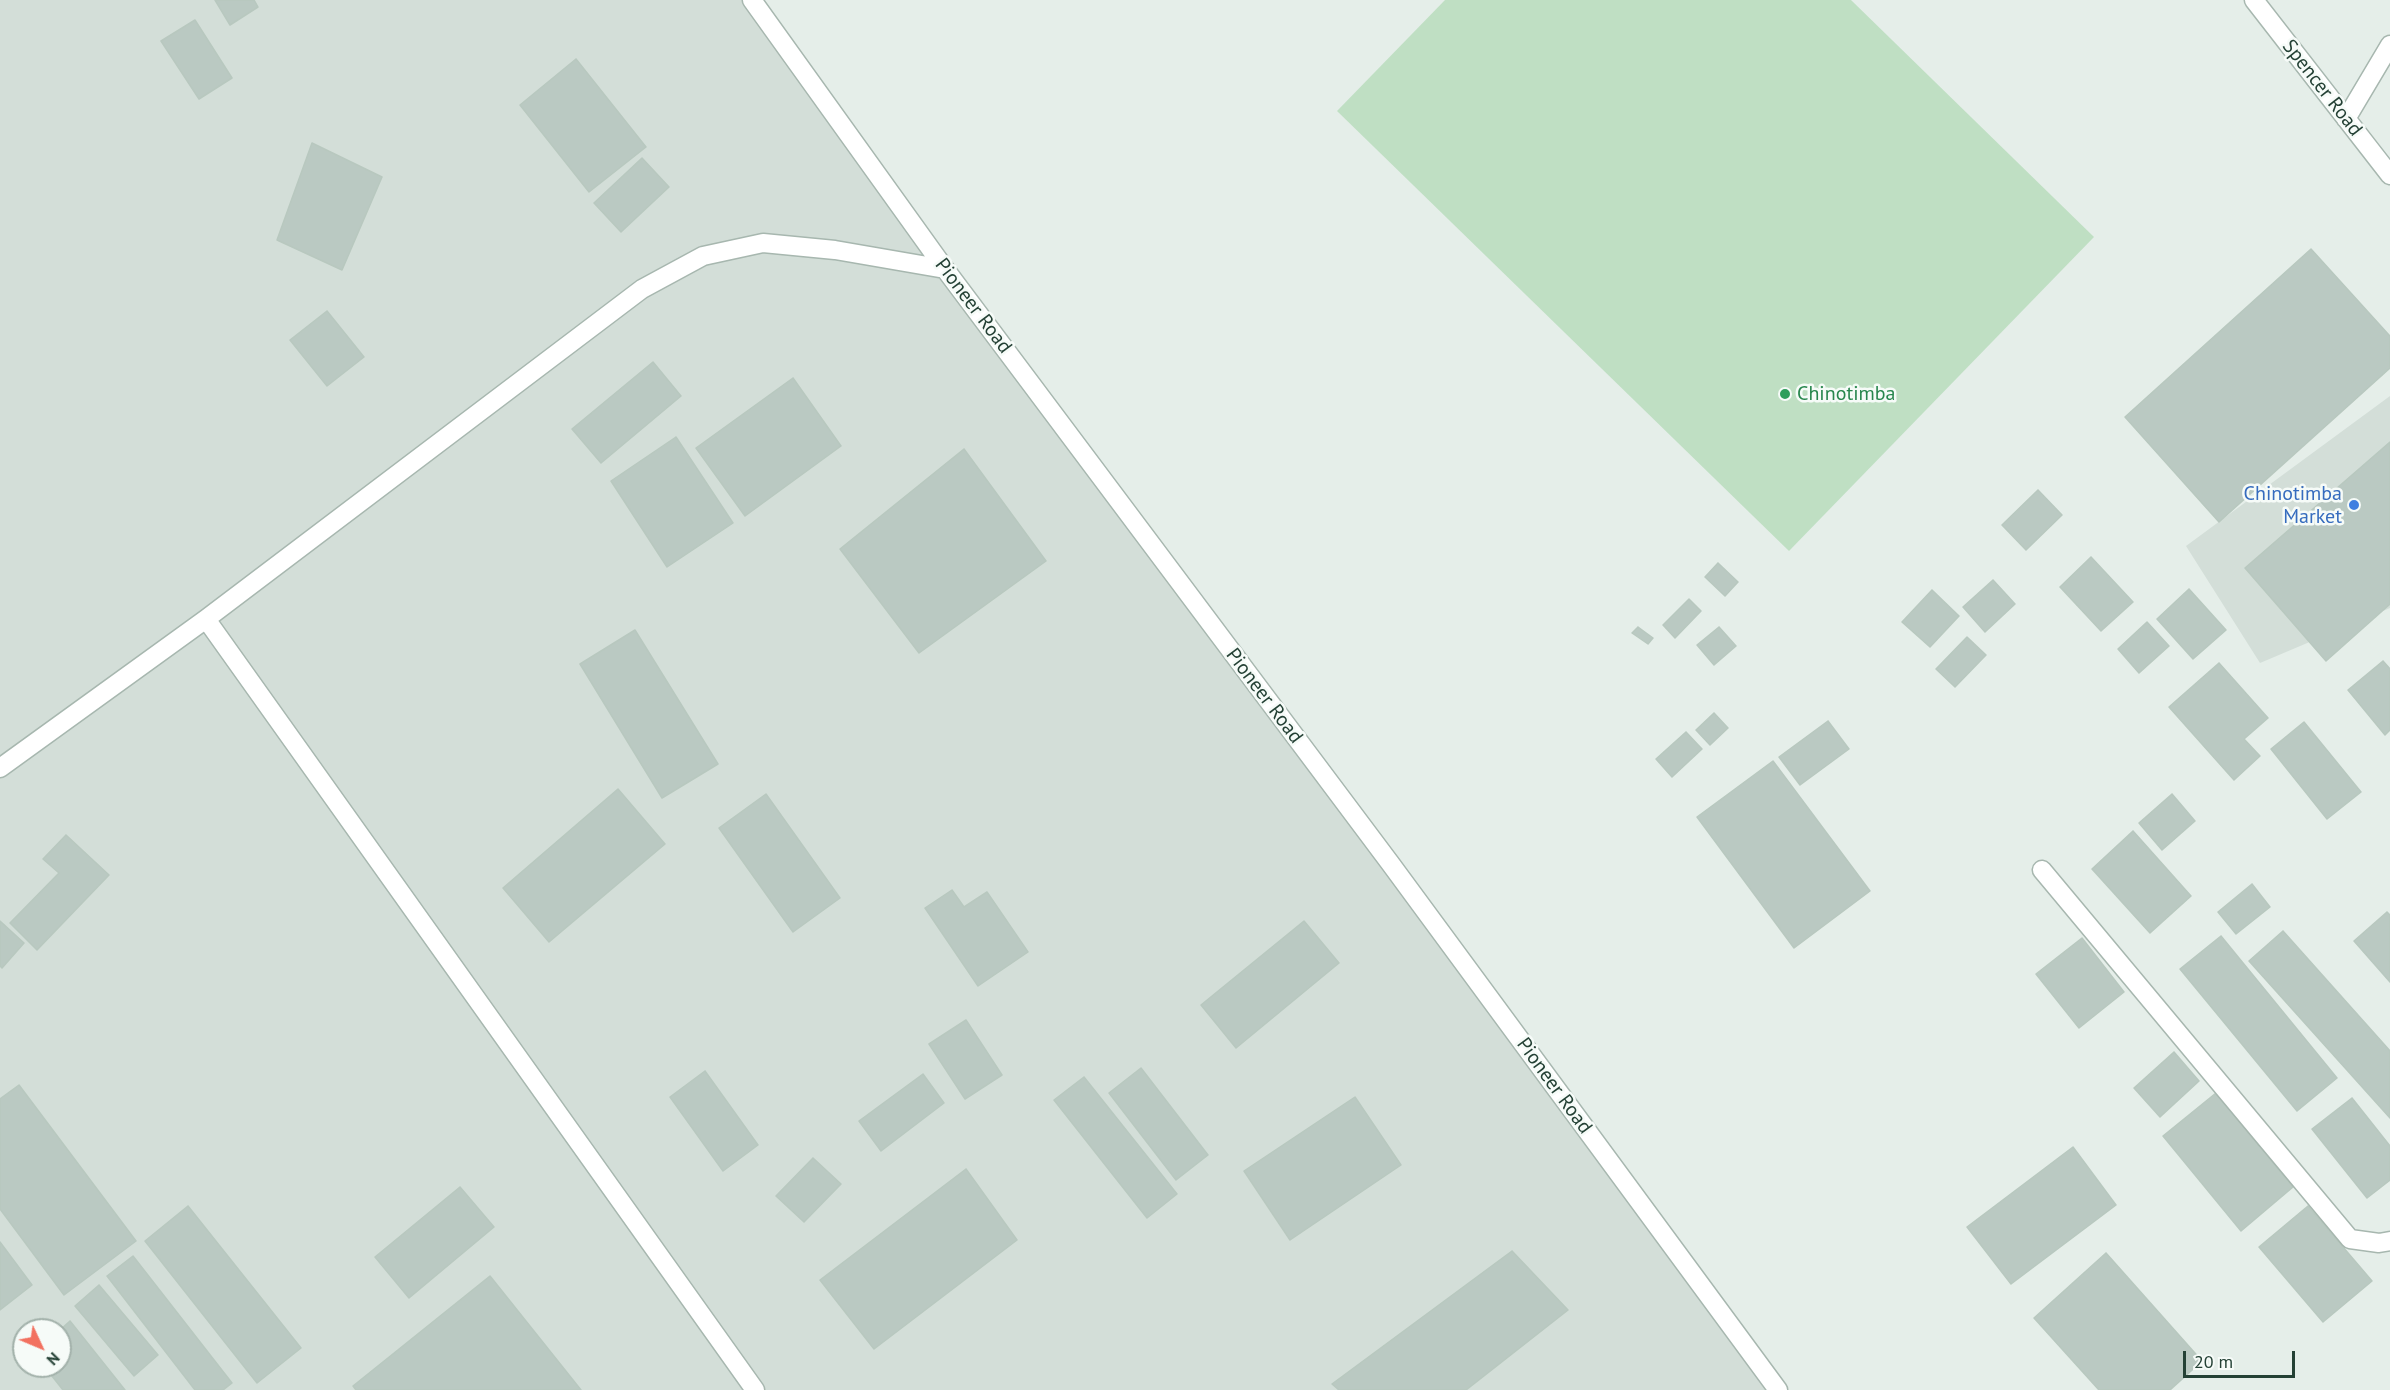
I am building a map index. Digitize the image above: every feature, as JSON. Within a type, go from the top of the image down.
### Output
[{"type":"street","name":"Pioneer Road","points":[[752,0],[945,269],[1390,863],[1778,1390]]},
{"type":"street","name":"Spencer Road","points":[[2254,0],[2390,175]]},
{"type":"street","points":[[2346,119],[2390,45]]},
{"type":"street","points":[[0,768],[206,620],[642,289],[703,256],[763,243],[835,250],[945,269]]},
{"type":"street","points":[[206,620],[755,1390]]},
{"type":"street","points":[[2042,870],[2350,1239],[2379,1243],[2390,1241]]},
{"type":"shaded area","points":[[0,0],[752,0],[1778,1390],[0,1390]]},
{"type":"shaded area","points":[[2390,396],[2390,608],[2260,663],[2186,546]]},
{"type":"green space","name":"Chinotimba","points":[[1445,0],[1851,0],[2094,237],[1789,551],[1337,111]]},
{"type":"building","points":[[215,0],[254,0],[258,7],[230,25]]},
{"type":"building","points":[[195,20],[232,78],[199,99],[161,41]]},
{"type":"building","points":[[576,59],[646,147],[589,192],[520,105]]},
{"type":"building","points":[[312,143],[382,177],[342,270],[277,240]]},
{"type":"building","points":[[642,158],[669,187],[621,232],[594,203]]},
{"type":"building","points":[[2311,249],[2390,336],[2390,368],[2219,522],[2125,417]]},
{"type":"building","points":[[327,311],[364,357],[327,386],[290,340]]},
{"type":"building","points":[[653,362],[681,396],[601,463],[572,429]]},
{"type":"building","points":[[793,378],[841,446],[745,516],[696,448]]},
{"type":"building","points":[[676,437],[733,523],[667,567],[611,481]]},
{"type":"building","name":"Chinotimba Market","points":[[2390,442],[2390,604],[2326,661],[2245,568]]},
{"type":"building","points":[[964,449],[1046,561],[919,653],[840,549]]},
{"type":"building","points":[[2038,490],[2062,515],[2026,550],[2002,525]]},
{"type":"building","points":[[2091,557],[2133,602],[2101,631],[2060,587]]},
{"type":"building","points":[[1718,563],[1738,582],[1725,596],[1705,577]]},
{"type":"building","points":[[1993,580],[2015,604],[1985,632],[1963,607]]},
{"type":"building","points":[[2189,589],[2226,630],[2193,659],[2157,619]]},
{"type":"building","points":[[1932,590],[1959,616],[1930,647],[1902,622]]},
{"type":"building","points":[[1689,599],[1701,611],[1675,638],[1663,625]]},
{"type":"building","points":[[2147,622],[2169,646],[2139,673],[2118,649]]},
{"type":"building","points":[[1638,627],[1653,638],[1648,644],[1632,633]]},
{"type":"building","points":[[1719,627],[1736,646],[1714,665],[1697,645]]},
{"type":"building","points":[[635,630],[718,764],[662,798],[580,664]]},
{"type":"building","points":[[1967,637],[1986,655],[1955,687],[1936,669]]},
{"type":"building","points":[[2383,661],[2390,669],[2390,730],[2385,735],[2348,690]]},
{"type":"building","points":[[2219,663],[2268,718],[2244,739],[2260,756],[2234,780],[2169,707]]},
{"type":"building","points":[[1714,713],[1728,728],[1710,745],[1696,730]]},
{"type":"building","points":[[1828,721],[1849,749],[1800,785],[1779,757]]},
{"type":"building","points":[[2304,722],[2361,792],[2327,819],[2271,749]]},
{"type":"building","points":[[1686,732],[1702,749],[1672,777],[1656,759]]},
{"type":"building","points":[[1773,761],[1870,891],[1794,948],[1697,817]]},
{"type":"building","points":[[618,789],[665,844],[549,942],[503,888]]},
{"type":"building","points":[[766,794],[840,898],[793,932],[719,828]]},
{"type":"building","points":[[2172,794],[2195,821],[2162,850],[2139,823]]},
{"type":"building","points":[[2133,831],[2191,896],[2150,933],[2092,869]]},
{"type":"building","points":[[66,835],[109,875],[37,950],[10,923],[59,873],[43,859]]},
{"type":"building","points":[[2252,884],[2270,907],[2236,934],[2218,912]]},
{"type":"building","points":[[952,890],[964,907],[987,892],[1028,952],[978,986],[925,908]]},
{"type":"building","points":[[2387,912],[2390,915],[2390,982],[2354,941]]},
{"type":"building","points":[[0,921],[24,943],[2,968],[0,966]]},
{"type":"building","points":[[1304,921],[1339,963],[1236,1048],[1201,1005]]},
{"type":"building","points":[[2283,931],[2390,1051],[2390,1118],[2249,961]]},
{"type":"building","points":[[2221,936],[2337,1078],[2297,1111],[2180,969]]},
{"type":"building","points":[[2082,938],[2124,992],[2079,1028],[2036,974]]},
{"type":"building","points":[[966,1020],[1002,1075],[965,1099],[929,1044]]},
{"type":"building","points":[[2174,1052],[2199,1081],[2160,1117],[2134,1088]]},
{"type":"building","points":[[1141,1068],[1208,1155],[1176,1180],[1109,1093]]},
{"type":"building","points":[[705,1071],[758,1145],[723,1171],[670,1097]]},
{"type":"building","points":[[923,1074],[944,1103],[881,1151],[859,1121]]},
{"type":"building","points":[[1084,1077],[1177,1194],[1147,1218],[1054,1100]]},
{"type":"building","points":[[19,1085],[136,1241],[64,1295],[0,1209],[0,1099]]},
{"type":"building","points":[[2216,1093],[2293,1187],[2241,1231],[2163,1136]]},
{"type":"building","points":[[1355,1097],[1401,1165],[1290,1240],[1244,1171]]},
{"type":"building","points":[[2352,1098],[2390,1146],[2390,1180],[2367,1198],[2312,1129]]},
{"type":"building","points":[[2073,1147],[2116,1205],[2011,1284],[1967,1227]]},
{"type":"building","points":[[813,1158],[841,1184],[804,1222],[776,1196]]},
{"type":"building","points":[[966,1169],[1017,1240],[874,1349],[820,1280]]},
{"type":"building","points":[[460,1187],[494,1227],[409,1298],[375,1257]]},
{"type":"building","points":[[188,1206],[301,1348],[257,1383],[145,1241]]},
{"type":"building","points":[[2308,1206],[2372,1281],[2323,1322],[2259,1247]]},
{"type":"building","points":[[0,1242],[32,1285],[0,1310]]},
{"type":"building","points":[[1512,1251],[1568,1310],[1466,1390],[1339,1390],[1332,1384]]},
{"type":"building","points":[[2106,1253],[2202,1361],[2170,1390],[2099,1390],[2034,1318]]},
{"type":"building","points":[[133,1256],[232,1383],[223,1390],[195,1390],[107,1276]]},
{"type":"building","points":[[490,1276],[581,1390],[356,1390],[353,1386]]},
{"type":"building","points":[[99,1285],[158,1355],[134,1376],[75,1306]]},
{"type":"building","points":[[72,1324],[125,1390],[63,1390],[54,1378],[72,1378]]},
{"type":"place","name":"Chinotimba","points":[[1785,394]]},
{"type":"place","name":"Chinotimba Market","points":[[2354,505]]}]
